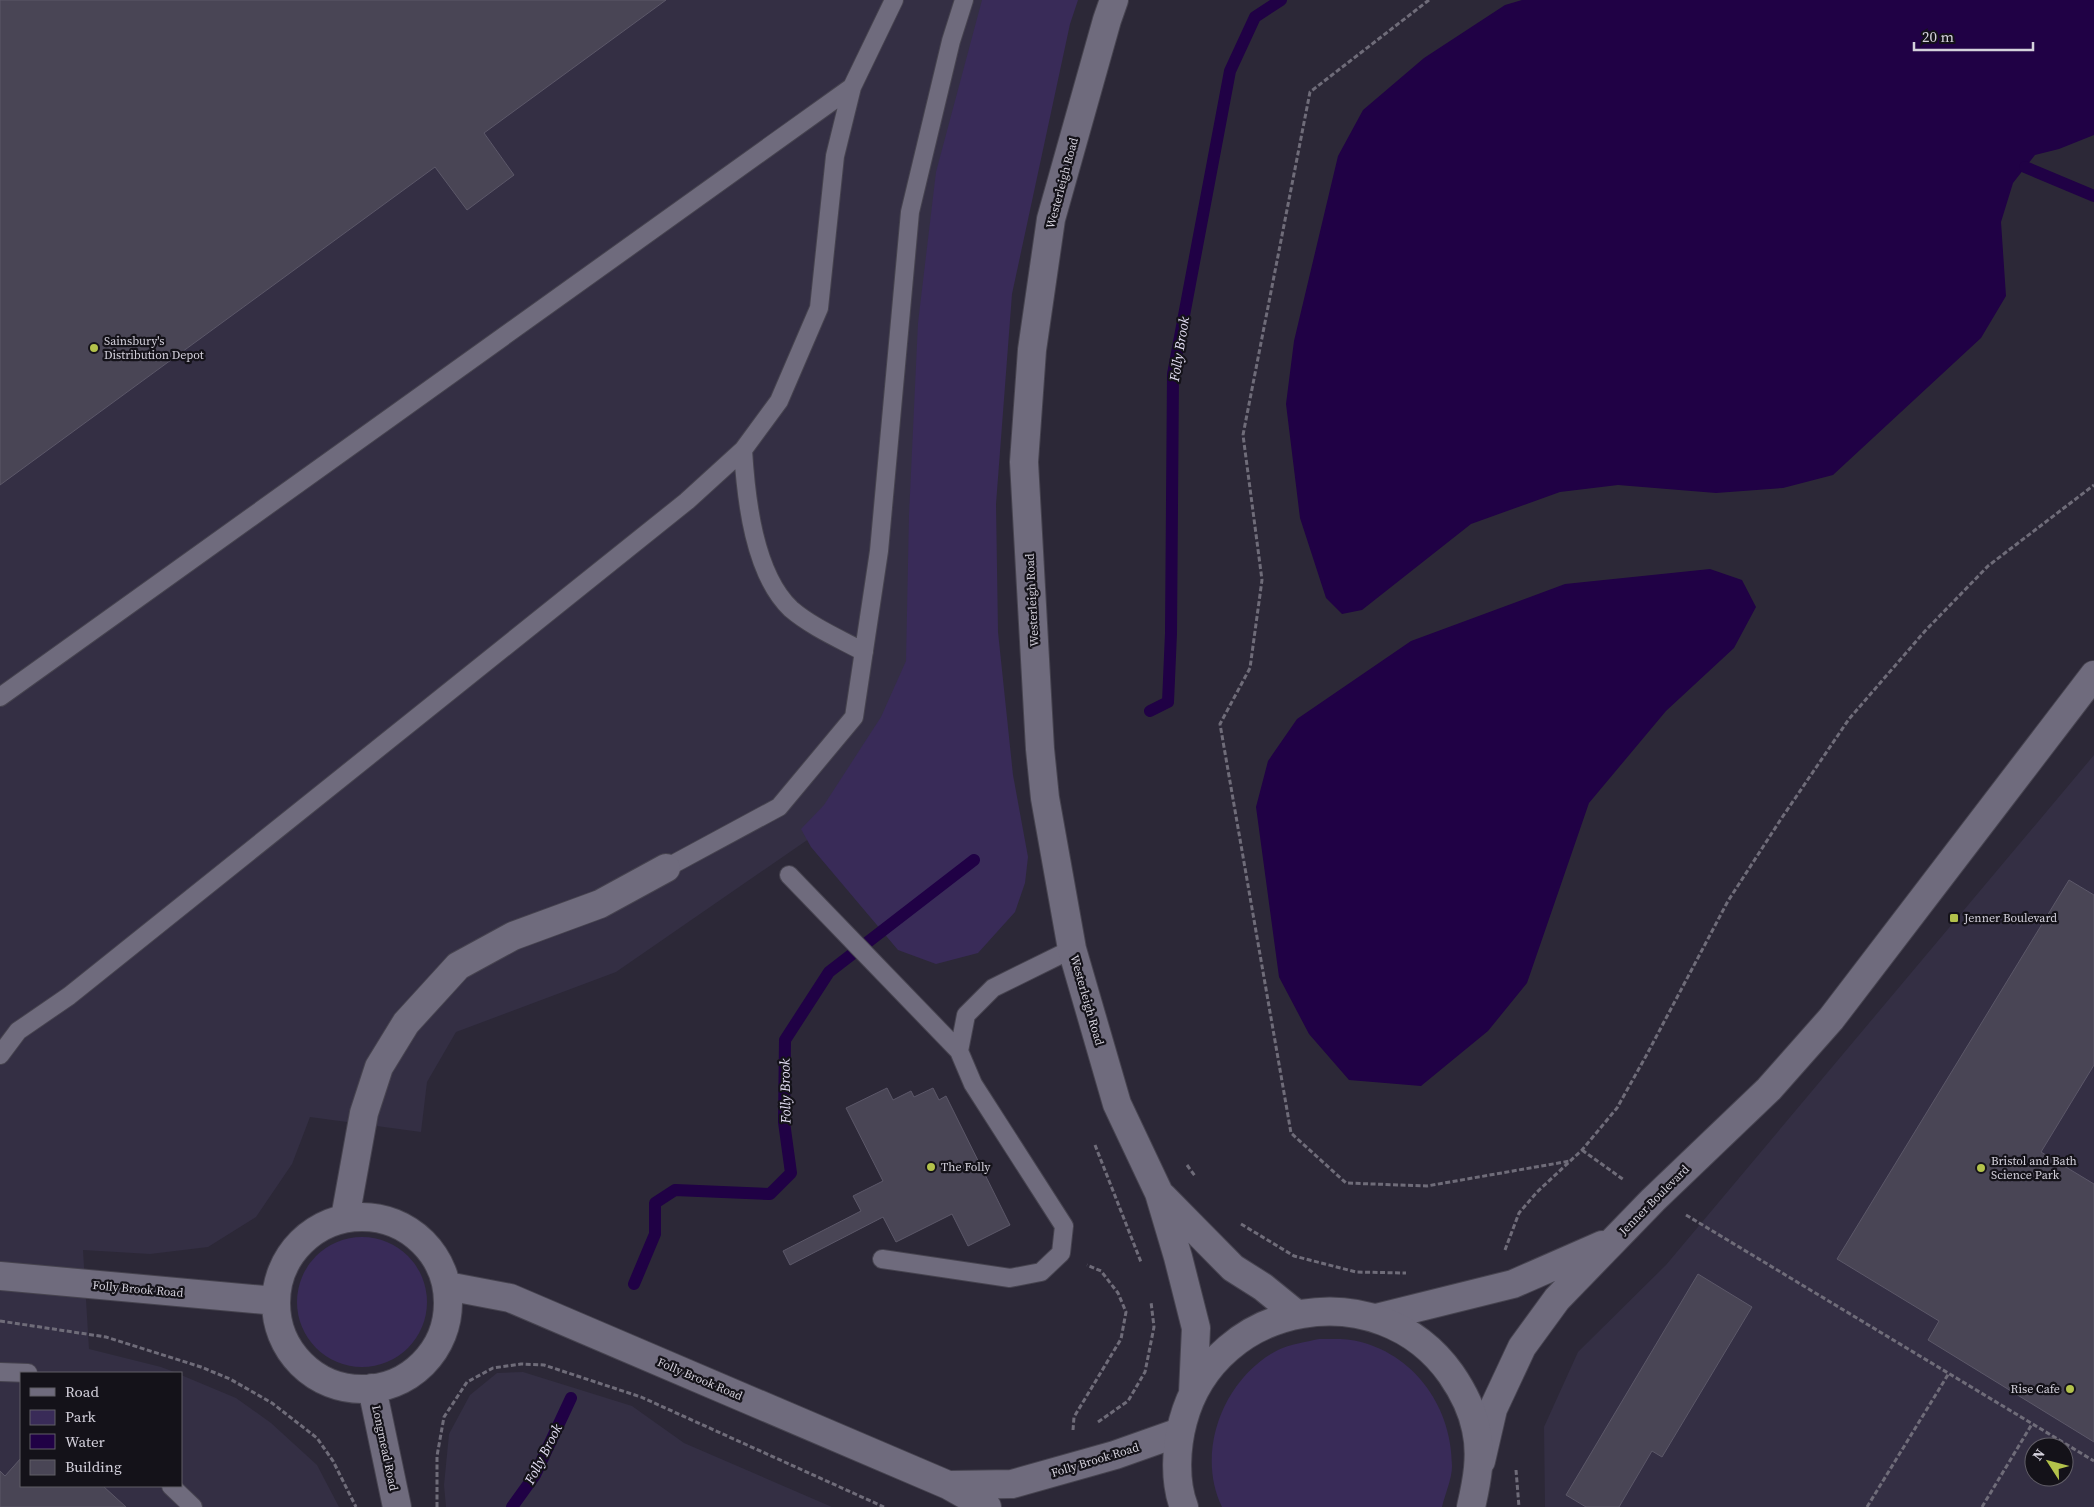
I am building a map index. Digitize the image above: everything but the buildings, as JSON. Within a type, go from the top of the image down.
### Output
[{"type":"street","name":"Westerleigh Road","points":[[1114,0],[1051,219],[1032,350],[1024,462],[1040,749],[1045,798],[1072,949],[1117,1104],[1158,1192],[1178,1257],[1196,1328],[1193,1393]]},
{"type":"street","name":"Jenner Boulevard","points":[[1479,1466],[1492,1409],[1522,1347],[1557,1298],[1653,1200],[1769,1089],[1830,1019],[2094,675]]},
{"type":"street","points":[[345,1218],[364,1113],[379,1067],[406,1023],[458,966],[513,936],[600,904],[666,868]]},
{"type":"street","name":"Westerleigh Road","points":[[1158,1192],[1233,1268],[1263,1287],[1295,1313]]},
{"type":"street","points":[[375,1217],[405,1227],[419,1237],[439,1262],[447,1286],[448,1316],[442,1337],[418,1368],[392,1384],[354,1389],[326,1381],[301,1364],[285,1341],[276,1301],[281,1274],[295,1249],[316,1230],[345,1218],[375,1217]]},
{"type":"street","name":"Jenner Boulevard","points":[[1376,1318],[1513,1284],[1614,1240]]},
{"type":"street","name":"Folly Brook Road","points":[[0,1276],[276,1301]]},
{"type":"street","name":"Folly Brook Road","points":[[447,1286],[510,1298],[948,1485],[987,1507]]},
{"type":"street","points":[[1184,1507],[1177,1468],[1180,1432],[1193,1393],[1219,1357],[1254,1330],[1295,1313],[1336,1310],[1376,1318],[1411,1334],[1440,1359],[1462,1392],[1476,1428],[1479,1466],[1472,1507]]},
{"type":"street","name":"Longmead Road","points":[[372,1388],[397,1507]]},
{"type":"street","name":"Folly Brook Road","points":[[948,1485],[1012,1484],[1061,1472],[1180,1432]]},
{"type":"lane","points":[[0,1055],[18,1031],[69,996],[679,508],[743,450],[779,401],[819,308],[835,156],[852,87],[894,0]]},
{"type":"lane","points":[[666,868],[778,807],[854,717],[879,551],[910,212],[951,41],[964,0]]},
{"type":"lane","points":[[0,697],[852,87]]},
{"type":"lane","points":[[743,450],[746,498],[754,534],[770,580],[780,597],[806,620],[864,652]]},
{"type":"lane","points":[[789,875],[959,1051],[973,1084],[1064,1226],[1062,1253],[1041,1272],[1010,1278],[882,1259]]},
{"type":"lane","points":[[959,1051],[966,1015],[993,988],[1072,949]]},
{"type":"lane","points":[[0,1372],[20,1373]]},
{"type":"lane","points":[[172,1487],[193,1507]]},
{"type":"path","points":[[1429,0],[1310,92],[1243,435],[1262,580],[1250,668],[1220,724],[1290,1133],[1346,1183],[1426,1186],[1570,1161]]},
{"type":"path","points":[[1503,1253],[1520,1213],[1537,1192],[1582,1150],[1616,1108],[1646,1056],[1728,901],[1780,819],[1849,719],[1925,631],[1988,566],[2094,485]]},
{"type":"path","points":[[1094,1144],[1141,1264]]},
{"type":"path","points":[[1582,1150],[1653,1200]]},
{"type":"path","points":[[1186,1162],[1196,1178]]},
{"type":"path","points":[[1678,1221],[1685,1214],[2094,1461]]},
{"type":"path","points":[[1233,1219],[1294,1256],[1356,1272],[1415,1273]]},
{"type":"path","points":[[1062,1253],[1101,1271],[1118,1293],[1126,1312],[1121,1339],[1074,1417],[1074,1431]]},
{"type":"path","points":[[1089,1425],[1128,1401],[1145,1372],[1154,1327],[1151,1300]]},
{"type":"path","points":[[0,1321],[106,1337],[202,1367],[230,1379],[272,1403],[317,1438],[343,1478],[356,1507]]},
{"type":"path","points":[[437,1507],[437,1456],[444,1416],[467,1382],[493,1368],[521,1364],[544,1365],[641,1398],[884,1507]]},
{"type":"path","points":[[1867,1507],[1949,1373]]},
{"type":"path","points":[[1982,1507],[2032,1424]]},
{"type":"path","points":[[1061,1472],[1066,1441],[1074,1431],[1081,1428]]},
{"type":"path","points":[[1516,1469],[1519,1507]]},
{"type":"shaded area","points":[[0,0],[1055,0],[967,306],[981,636],[868,798],[616,972],[456,1032],[427,1082],[421,1132],[310,1117],[292,1164],[256,1217],[208,1247],[150,1254],[83,1250],[89,1349],[174,1372],[20,1372],[20,1487],[182,1487],[182,1375],[236,1398],[271,1423],[317,1465],[339,1507],[0,1507]]},
{"type":"shaded area","points":[[2094,755],[2094,1507],[1545,1507],[1544,1427],[1578,1352],[1666,1265]]},
{"type":"shaded area","points":[[523,1372],[632,1406],[684,1443],[832,1507],[446,1507],[444,1485],[449,1434],[470,1395],[497,1373]]},
{"type":"green space","points":[[982,0],[1078,0],[1070,24],[1012,294],[996,504],[998,632],[1013,775],[1028,857],[1025,883],[1015,912],[978,953],[936,964],[898,950],[811,847],[801,829],[824,805],[881,717],[906,661],[909,515],[918,323],[936,172]]},
{"type":"green space","points":[[362,1237],[375,1238],[387,1242],[408,1256],[422,1277],[426,1289],[426,1315],[422,1327],[408,1348],[387,1362],[375,1366],[362,1367],[349,1366],[337,1362],[316,1348],[302,1327],[298,1315],[297,1302],[298,1289],[302,1277],[316,1256],[337,1242],[349,1238]]},
{"type":"green space","points":[[1319,1339],[1351,1340],[1381,1349],[1399,1360],[1428,1388],[1446,1425],[1450,1445],[1452,1471],[1442,1507],[1222,1507],[1214,1485],[1212,1463],[1214,1440],[1220,1418],[1229,1397],[1243,1378],[1259,1362],[1278,1350]]},
{"type":"water","points":[[1522,0],[2094,0],[2094,135],[2059,149],[2035,155],[2013,183],[2001,222],[2006,296],[1981,338],[1833,475],[1783,488],[1716,493],[1618,485],[1560,492],[1471,524],[1362,610],[1342,614],[1326,598],[1300,518],[1286,404],[1294,341],[1338,156],[1363,110],[1424,58],[1505,5]]},
{"type":"water","points":[[1710,569],[1742,580],[1756,607],[1734,648],[1666,711],[1589,803],[1527,983],[1488,1031],[1421,1086],[1349,1080],[1309,1034],[1279,977],[1256,807],[1268,761],[1297,719],[1411,641],[1565,584]]},
{"type":"waterway","name":"Folly Brook","points":[[1150,711],[1168,702],[1171,633],[1173,374],[1230,71],[1255,17],[1281,0]]},
{"type":"waterway","points":[[2025,167],[2094,196]]},
{"type":"waterway","name":"Folly Brook","points":[[634,1284],[655,1234],[655,1203],[675,1190],[770,1194],[791,1173],[784,1122],[785,1040],[829,972],[974,860]]},
{"type":"waterway","name":"Folly Brook","points":[[512,1507],[535,1475],[571,1398]]},
{"type":"place","name":"Sainsbury's Distribution Depot","points":[[94,348]]},
{"type":"place","name":"Jenner Boulevard","points":[[1954,918]]},
{"type":"place","name":"The Folly","points":[[931,1167]]},
{"type":"place","name":"Bristol and Bath Science Park","points":[[1981,1168]]},
{"type":"place","name":"Rise Cafe","points":[[2070,1389]]}]
